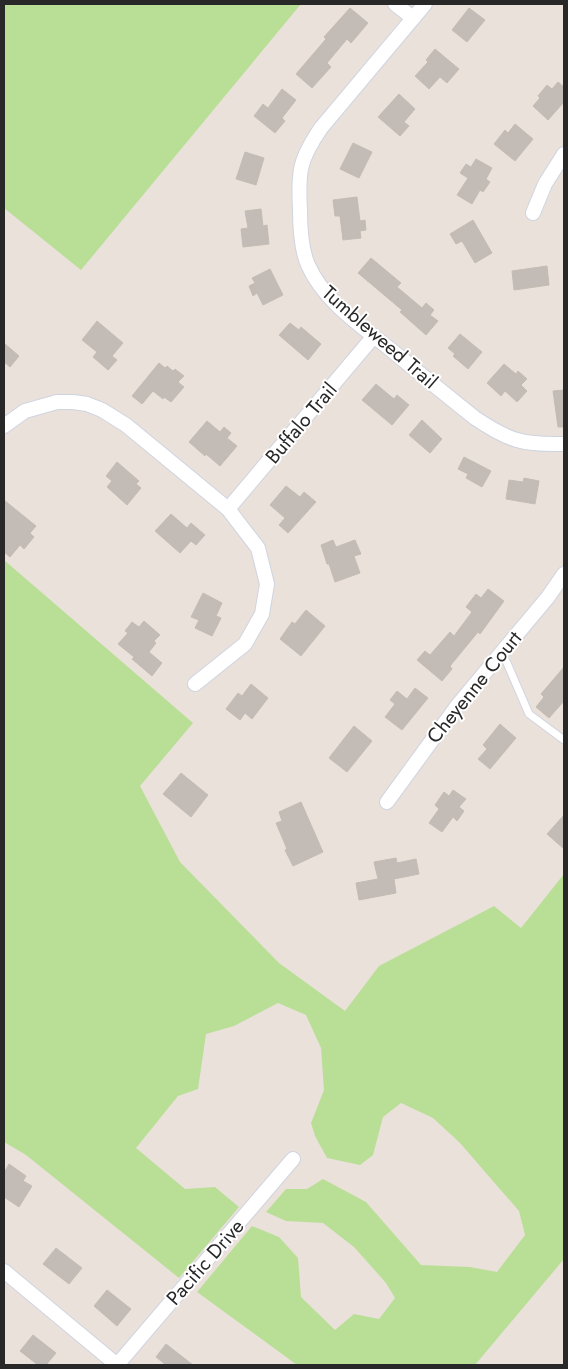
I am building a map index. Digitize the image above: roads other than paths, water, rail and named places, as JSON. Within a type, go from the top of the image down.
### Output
[{"type":"street","points":[[395,4],[413,18]]},
{"type":"street","name":"Tumbleweed Trail","points":[[425,4],[320,128],[309,145],[300,168],[299,190],[304,253],[308,265],[321,288],[330,297],[374,336],[475,418],[495,432],[513,440],[539,445],[564,444]]},
{"type":"street","points":[[533,213],[545,184],[564,154]]},
{"type":"street","name":"Buffalo Trail","points":[[228,509],[374,336]]},
{"type":"street","points":[[4,426],[18,414],[32,408],[65,401],[87,404],[114,416],[228,509],[258,548],[267,584],[262,614],[245,644],[195,684]]},
{"type":"street","name":"Cheyenne Court","points":[[387,802],[441,726],[548,597],[564,574]]},
{"type":"street","name":"Pacific Drive","points":[[116,1365],[293,1159]]},
{"type":"street","points":[[4,1271],[48,1310],[116,1365]]},
{"type":"lane","points":[[501,653],[508,663],[529,714],[564,740]]}]
